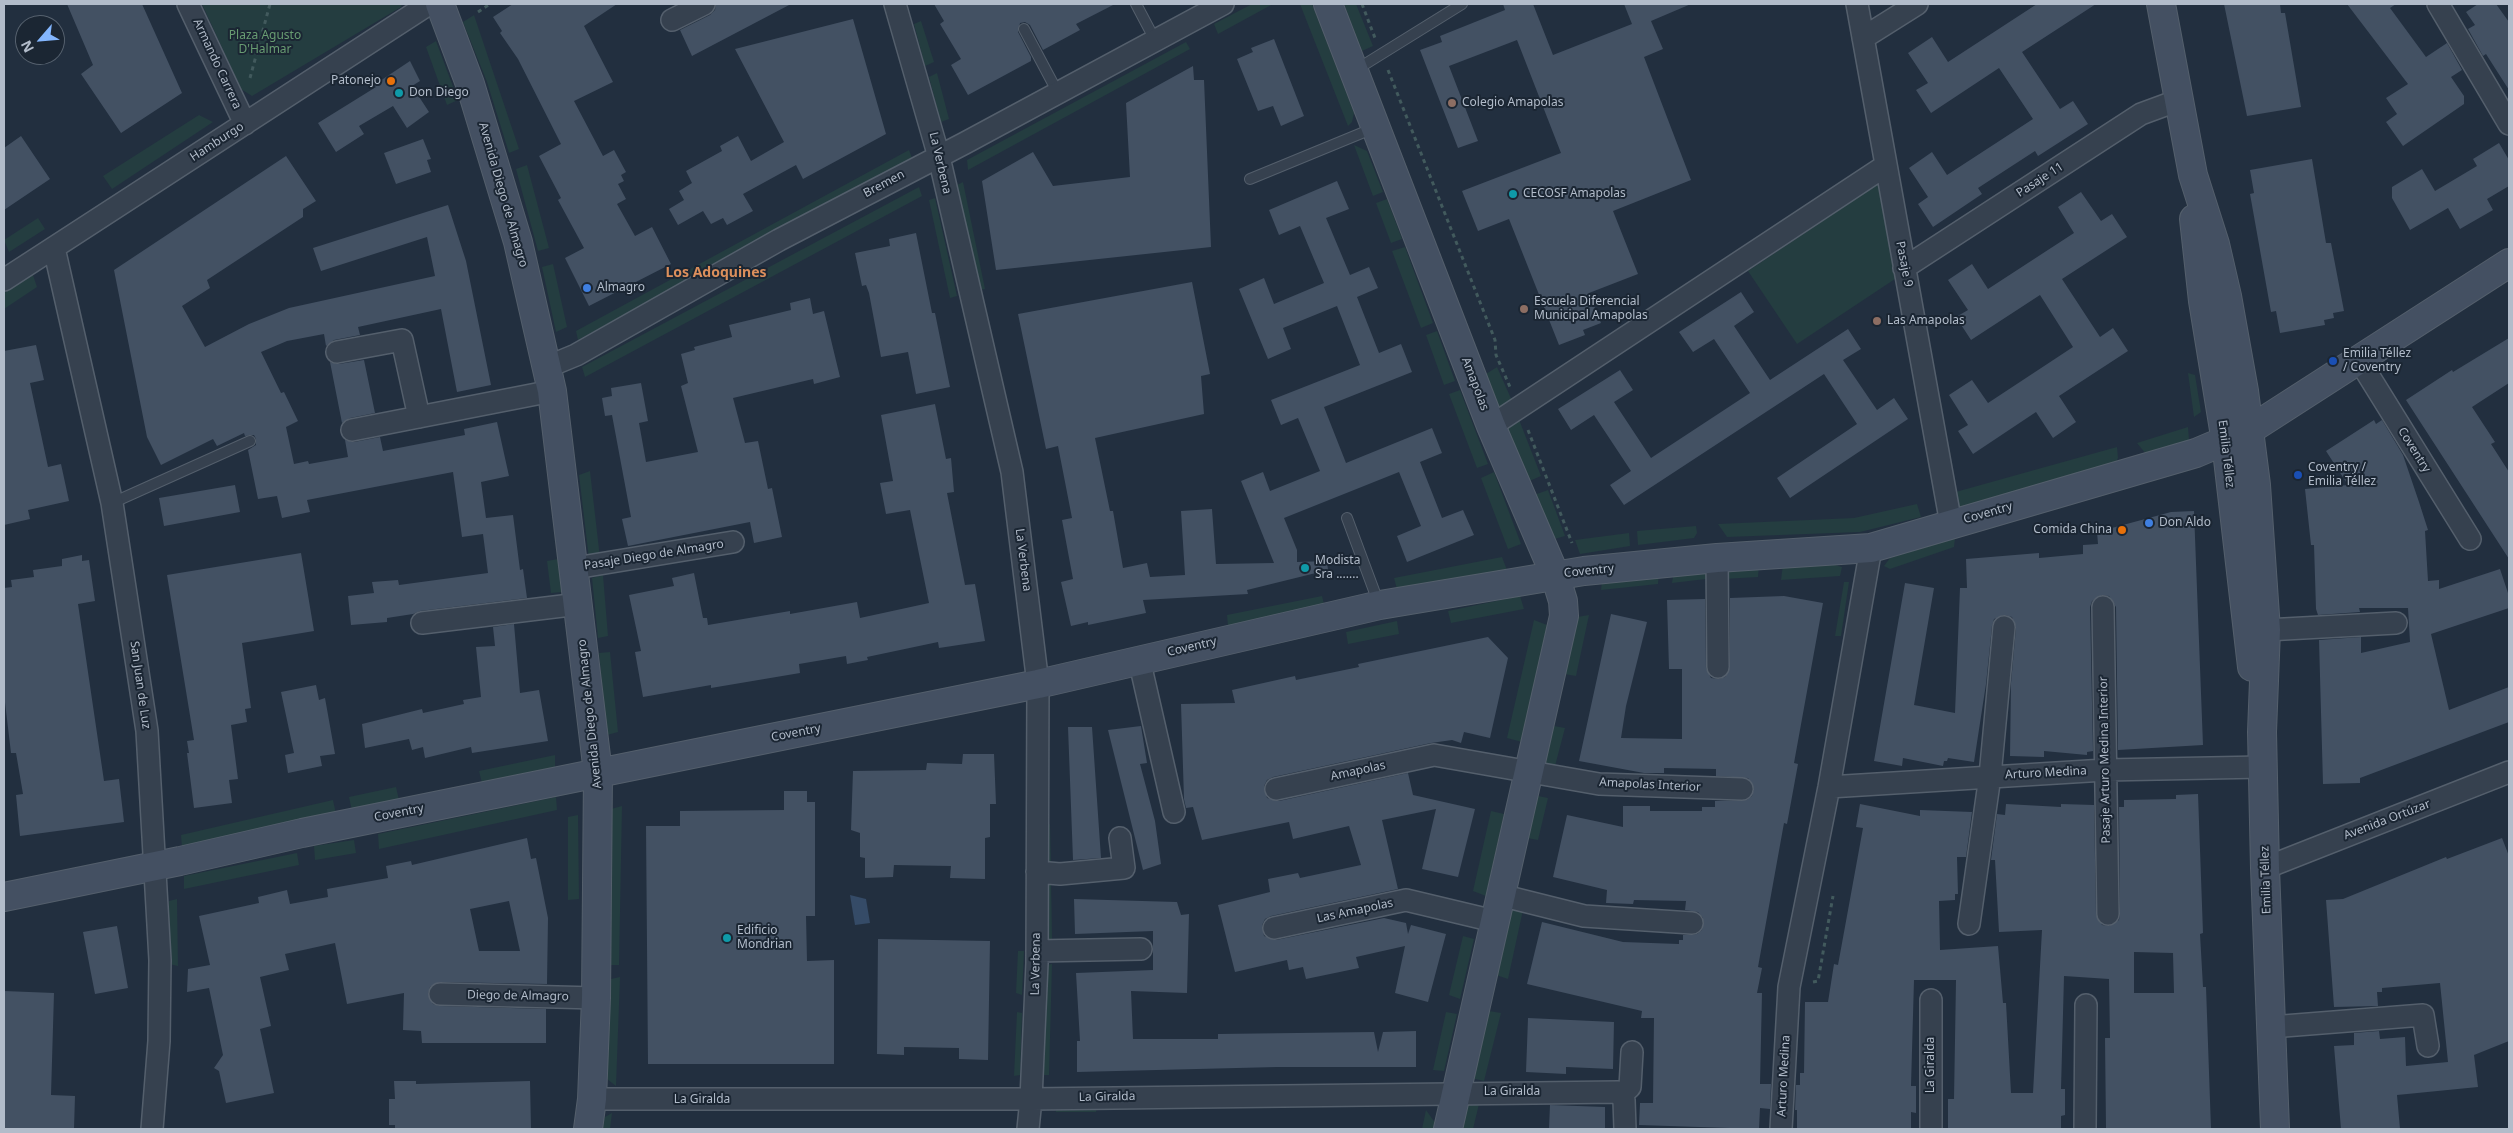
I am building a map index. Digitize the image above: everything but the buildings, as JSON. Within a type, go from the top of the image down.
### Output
[{"type":"street","name":"Armando Carrera","points":[[188,4],[245,124]]},
{"type":"street","name":"Hamburgo","points":[[4,280],[430,4]]},
{"type":"street","name":"Avenida Diego de Almagro","points":[[440,4],[470,84],[518,242],[550,379],[575,568],[598,773],[596,998],[592,1098],[588,1129]]},
{"type":"street","points":[[672,20],[704,4]]},
{"type":"street","name":"La Verbena","points":[[895,4],[939,157],[1012,472],[1038,684],[1037,951],[1028,1129]]},
{"type":"street","name":"Bremen","points":[[550,379],[576,355],[778,240],[939,157],[1224,4]]},
{"type":"street","name":"Amapolas","points":[[1328,4],[1491,426],[1555,575],[1564,616],[1448,1129]]},
{"type":"street","name":"Pasaje 9","points":[[1857,4],[1951,524]]},
{"type":"street","points":[[1863,38],[1917,4]]},
{"type":"street","name":"Emilia Téllez","points":[[2161,4],[2193,175],[2196,246],[2203,301],[2261,540],[2266,630],[2262,732],[2265,868],[2275,1129]]},
{"type":"street","points":[[2438,4],[2509,124]]},
{"type":"street","name":"Pasaje 11","points":[[1904,268],[2141,114],[2178,100]]},
{"type":"street","points":[[1491,426],[1885,166]]},
{"type":"street","name":"San Juan de Luz","points":[[54,248],[112,504],[147,730],[156,866],[160,1007],[157,1080],[152,1129]]},
{"type":"street","name":"Coventry","points":[[4,897],[156,866],[302,833],[1038,684],[1139,659],[1380,605],[1555,575],[1717,558],[1871,548],[2196,453],[2237,436],[2509,263]]},
{"type":"street","points":[[337,352],[402,340],[419,417]]},
{"type":"street","name":"Coventry","points":[[2359,360],[2470,539]]},
{"type":"street","points":[[352,430],[419,417],[550,379]]},
{"type":"street","name":"Emilia Téllez","points":[[2237,436],[2245,617],[2262,732]]},
{"type":"street","name":"Pasaje Diego de Almagro","points":[[575,568],[733,542]]},
{"type":"street","name":"Arturo Medina","points":[[1781,1129],[1789,987],[1829,787],[1871,548]]},
{"type":"street","points":[[1717,558],[1718,666]]},
{"type":"street","points":[[422,623],[579,604]]},
{"type":"street","name":"Pasaje Arturo Medina Interior","points":[[2103,607],[2108,914]]},
{"type":"street","points":[[2266,630],[2396,623]]},
{"type":"street","points":[[1969,924],[1990,776],[2004,627]]},
{"type":"street","points":[[1139,659],[1174,812]]},
{"type":"street","name":"Amapolas","points":[[1276,789],[1434,755],[1529,770]]},
{"type":"street","name":"Arturo Medina","points":[[1829,787],[2105,770],[2263,767]]},
{"type":"street","name":"Amapolas Interior","points":[[1529,770],[1600,784],[1742,789]]},
{"type":"street","name":"Avenida Ortúzar","points":[[2265,868],[2507,779]]},
{"type":"street","points":[[1037,872],[1060,874],[1124,868],[1120,838]]},
{"type":"street","points":[[1500,894],[1584,916],[1692,923]]},
{"type":"street","name":"Las Amapolas","points":[[1274,928],[1406,900],[1494,921]]},
{"type":"street","points":[[1037,951],[1141,949]]},
{"type":"street","name":"Diego de Almagro","points":[[440,994],[596,998]]},
{"type":"street","name":"La Giralda","points":[[1931,1000],[1931,1129]]},
{"type":"street","points":[[2085,1129],[2086,1005]]},
{"type":"street","points":[[2271,1026],[2423,1016],[2428,1046]]},
{"type":"street","points":[[1625,1129],[1624,1100],[1621,1095],[1630,1087],[1632,1052]]},
{"type":"street","name":"La Giralda","points":[[592,1098],[1031,1098],[1618,1092],[1621,1095]]},
{"type":"lane","points":[[1136,4],[1155,40]]},
{"type":"lane","points":[[1353,72],[1382,56],[1462,4]]},
{"type":"lane","points":[[1024,29],[1058,93]]},
{"type":"lane","points":[[1250,179],[1376,127]]},
{"type":"lane","points":[[112,504],[250,440]]},
{"type":"lane","points":[[1347,518],[1380,605]]},
{"type":"path","points":[[249,78],[270,4]]},
{"type":"path","points":[[478,12],[490,4]]},
{"type":"path","points":[[1362,4],[1495,340],[1496,355],[1519,407],[1570,538]]},
{"type":"green space","name":"Plaza Agusto D'Halmar","points":[[202,4],[402,4],[401,7],[252,96],[241,89]]},
{"type":"green space","points":[[1252,4],[1273,4],[1218,34],[1214,24]]},
{"type":"green space","points":[[1300,4],[1312,4],[1354,113],[1352,122],[1348,126]]},
{"type":"green space","points":[[1344,4],[1356,4],[1373,46],[1362,51]]},
{"type":"green space","points":[[474,15],[519,149],[509,153],[487,82],[463,22]]},
{"type":"green space","points":[[921,21],[934,62],[925,66],[914,24]]},
{"type":"green space","points":[[436,41],[458,100],[447,105],[426,47]]},
{"type":"green space","points":[[1186,42],[1190,49],[968,170],[967,160]]},
{"type":"green space","points":[[937,73],[949,119],[941,122],[929,77]]},
{"type":"green space","points":[[199,115],[213,122],[112,189],[103,176]]},
{"type":"green space","points":[[1354,145],[1367,151],[1383,192],[1373,196]]},
{"type":"green space","points":[[909,150],[912,158],[578,340],[576,331]]},
{"type":"green space","points":[[527,165],[549,248],[538,251],[516,169]]},
{"type":"green space","points":[[963,182],[985,289],[979,290],[957,185]]},
{"type":"green space","points":[[1881,182],[1898,277],[1797,344],[1748,271]]},
{"type":"green space","points":[[919,187],[922,196],[585,377],[582,367]]},
{"type":"green space","points":[[935,198],[957,296],[950,298],[929,200]]},
{"type":"green space","points":[[1387,199],[1402,239],[1391,243],[1376,203]]},
{"type":"green space","points":[[38,218],[45,229],[9,252],[4,240]]},
{"type":"green space","points":[[1405,247],[1433,323],[1421,328],[1392,251]]},
{"type":"green space","points":[[553,264],[567,327],[556,332],[542,267]]},
{"type":"green space","points":[[33,275],[37,287],[4,309],[4,293]]},
{"type":"green space","points":[[1437,331],[1455,381],[1444,385],[1426,335]]},
{"type":"green space","points":[[1497,367],[1513,403],[1503,408],[1498,406],[1486,374]]},
{"type":"green space","points":[[2188,373],[2195,375],[2201,412],[2194,417]]},
{"type":"green space","points":[[1460,390],[1488,464],[1477,468],[1449,394]]},
{"type":"green space","points":[[1518,417],[1541,476],[1527,482],[1506,424]]},
{"type":"green space","points":[[2188,427],[2189,440],[2146,454],[2137,443]]},
{"type":"green space","points":[[2117,447],[2118,458],[2115,464],[1958,508],[1952,493]]},
{"type":"green space","points":[[590,471],[600,558],[589,559],[579,475]]},
{"type":"green space","points":[[1494,472],[1521,544],[1508,549],[1481,478]]},
{"type":"green space","points":[[1548,490],[1565,536],[1551,540],[1534,495]]},
{"type":"green space","points":[[1917,504],[1921,517],[1860,532],[1727,537],[1718,524],[1854,518]]},
{"type":"green space","points":[[1696,526],[1697,533],[1694,538],[1638,545],[1637,531]]},
{"type":"green space","points":[[1629,533],[1630,546],[1580,554],[1575,540]]},
{"type":"green space","points":[[1955,538],[1954,547],[1890,569],[1884,566],[1890,558]]},
{"type":"green space","points":[[1502,557],[1507,570],[1398,593],[1394,578]]},
{"type":"green space","points":[[558,559],[562,592],[551,593],[547,561]]},
{"type":"green space","points":[[1783,564],[1832,564],[1842,567],[1840,576],[1781,580]]},
{"type":"green space","points":[[1759,565],[1758,577],[1723,579],[1722,567]]},
{"type":"green space","points":[[1706,567],[1706,579],[1672,583],[1674,570]]},
{"type":"green space","points":[[1659,572],[1658,584],[1601,590],[1602,581]]},
{"type":"green space","points":[[603,575],[608,636],[598,638],[592,578]]},
{"type":"green space","points":[[1844,582],[1849,582],[1841,636],[1835,636]]},
{"type":"green space","points":[[1322,596],[1325,608],[1228,626],[1227,615]]},
{"type":"green space","points":[[1520,596],[1524,609],[1451,623],[1448,611]]},
{"type":"green space","points":[[1589,615],[1576,676],[1564,674],[1577,617]]},
{"type":"green space","points":[[1534,620],[1547,625],[1522,742],[1507,738]]},
{"type":"green space","points":[[1397,621],[1399,634],[1348,644],[1346,632]]},
{"type":"green space","points":[[610,652],[618,732],[607,735],[599,653]]},
{"type":"green space","points":[[1554,726],[1565,728],[1555,766],[1544,763]]},
{"type":"green space","points":[[555,755],[555,767],[482,783],[479,771]]},
{"type":"green space","points":[[396,787],[399,800],[352,811],[349,797]]},
{"type":"green space","points":[[1538,796],[1548,798],[1538,840],[1527,838]]},
{"type":"green space","points":[[556,797],[557,810],[379,849],[378,834]]},
{"type":"green space","points":[[333,800],[336,814],[182,848],[181,835]]},
{"type":"green space","points":[[622,806],[619,965],[609,965],[611,809]]},
{"type":"green space","points":[[1491,811],[1504,814],[1486,896],[1473,891]]},
{"type":"green space","points":[[578,815],[579,899],[568,900],[568,817]]},
{"type":"green space","points":[[1050,824],[1051,864],[1047,864],[1046,825]]},
{"type":"green space","points":[[354,840],[356,853],[315,860],[314,846]]},
{"type":"green space","points":[[297,853],[299,865],[184,889],[184,876]]},
{"type":"green space","points":[[1047,878],[1051,879],[1052,939],[1046,939]]},
{"type":"green space","points":[[177,899],[178,966],[169,964],[169,901]]},
{"type":"green space","points":[[1511,908],[1523,910],[1508,979],[1496,975]]},
{"type":"green space","points":[[1463,936],[1474,939],[1460,999],[1449,995]]},
{"type":"green space","points":[[1018,951],[1024,951],[1022,995],[1016,993]]},
{"type":"green space","points":[[1052,964],[1049,1075],[1043,1075],[1046,965]]},
{"type":"green space","points":[[620,977],[616,1086],[607,1079],[611,979]]},
{"type":"green space","points":[[1489,1011],[1501,1013],[1484,1081],[1471,1078]]},
{"type":"green space","points":[[1017,1012],[1022,1013],[1020,1075],[1014,1076]]},
{"type":"green space","points":[[1446,1012],[1457,1014],[1444,1071],[1433,1070]]},
{"type":"green space","points":[[1467,1101],[1479,1104],[1473,1129],[1461,1129]]},
{"type":"green space","points":[[1055,1108],[1097,1108],[1096,1112],[1056,1112]]},
{"type":"green space","points":[[1426,1110],[1436,1124],[1435,1129],[1422,1129]]},
{"type":"green space","points":[[612,1113],[610,1129],[600,1129],[605,1117]]},
{"type":"water","points":[[850,895],[866,899],[870,923],[855,925]]},
{"type":"place","name":"Patonejo","points":[[391,81]]},
{"type":"place","name":"Don Diego","points":[[399,93]]},
{"type":"place","name":"Colegio Amapolas","points":[[1452,103]]},
{"type":"place","name":"CECOSF Amapolas","points":[[1513,194]]},
{"type":"place","name":"Almagro","points":[[587,288]]},
{"type":"place","name":"Escuela Diferencial Municipal Amapolas","points":[[1524,309]]},
{"type":"place","name":"Las Amapolas","points":[[1877,321]]},
{"type":"place","name":"Emilia Téllez / Coventry","points":[[2333,361]]},
{"type":"place","name":"Coventry / Emilia Téllez","points":[[2298,475]]},
{"type":"place","name":"Don Aldo","points":[[2149,523]]},
{"type":"place","name":"Comida China","points":[[2122,530]]},
{"type":"place","name":"Modista Sra .......","points":[[1305,568]]},
{"type":"place","name":"Edificio Mondrian","points":[[727,938]]},
{"type":"district","name":"Los Adoquines","points":[[716,273]]}]
